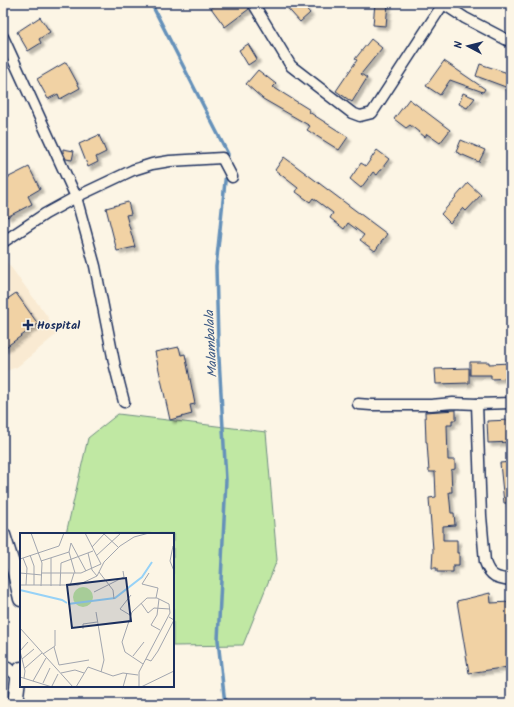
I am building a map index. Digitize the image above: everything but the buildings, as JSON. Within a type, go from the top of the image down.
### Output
[{"type":"street","points":[[253,3],[291,66],[352,113],[360,116],[372,113],[443,4],[465,18],[511,42]]},
{"type":"street","points":[[3,37],[76,197],[95,266],[124,402]]},
{"type":"street","points":[[3,242],[45,214],[76,197],[133,170],[152,164],[170,161],[222,158],[232,177]]},
{"type":"street","points":[[358,404],[430,405],[454,403],[511,403]]},
{"type":"street","points":[[477,404],[481,516],[486,562],[488,570],[491,574],[499,578],[511,580]]},
{"type":"street","points":[[3,536],[15,573],[20,595]]},
{"type":"street","points":[[3,666],[20,673],[15,704]]},
{"type":"shaded area","name":"Hospital","points":[[7,262],[47,316],[57,334],[17,367],[3,372],[3,265]]},
{"type":"green space","points":[[118,414],[266,432],[277,560],[243,645],[174,646],[174,533],[66,533],[88,438]]},
{"type":"waterway","name":"Malambalala","points":[[151,3],[228,154],[227,162]]},
{"type":"waterway","name":"Malambalala","points":[[225,704],[218,640],[226,480],[218,341],[216,267],[226,172]]},
{"type":"place","name":"Hospital","points":[[28,325]]}]
